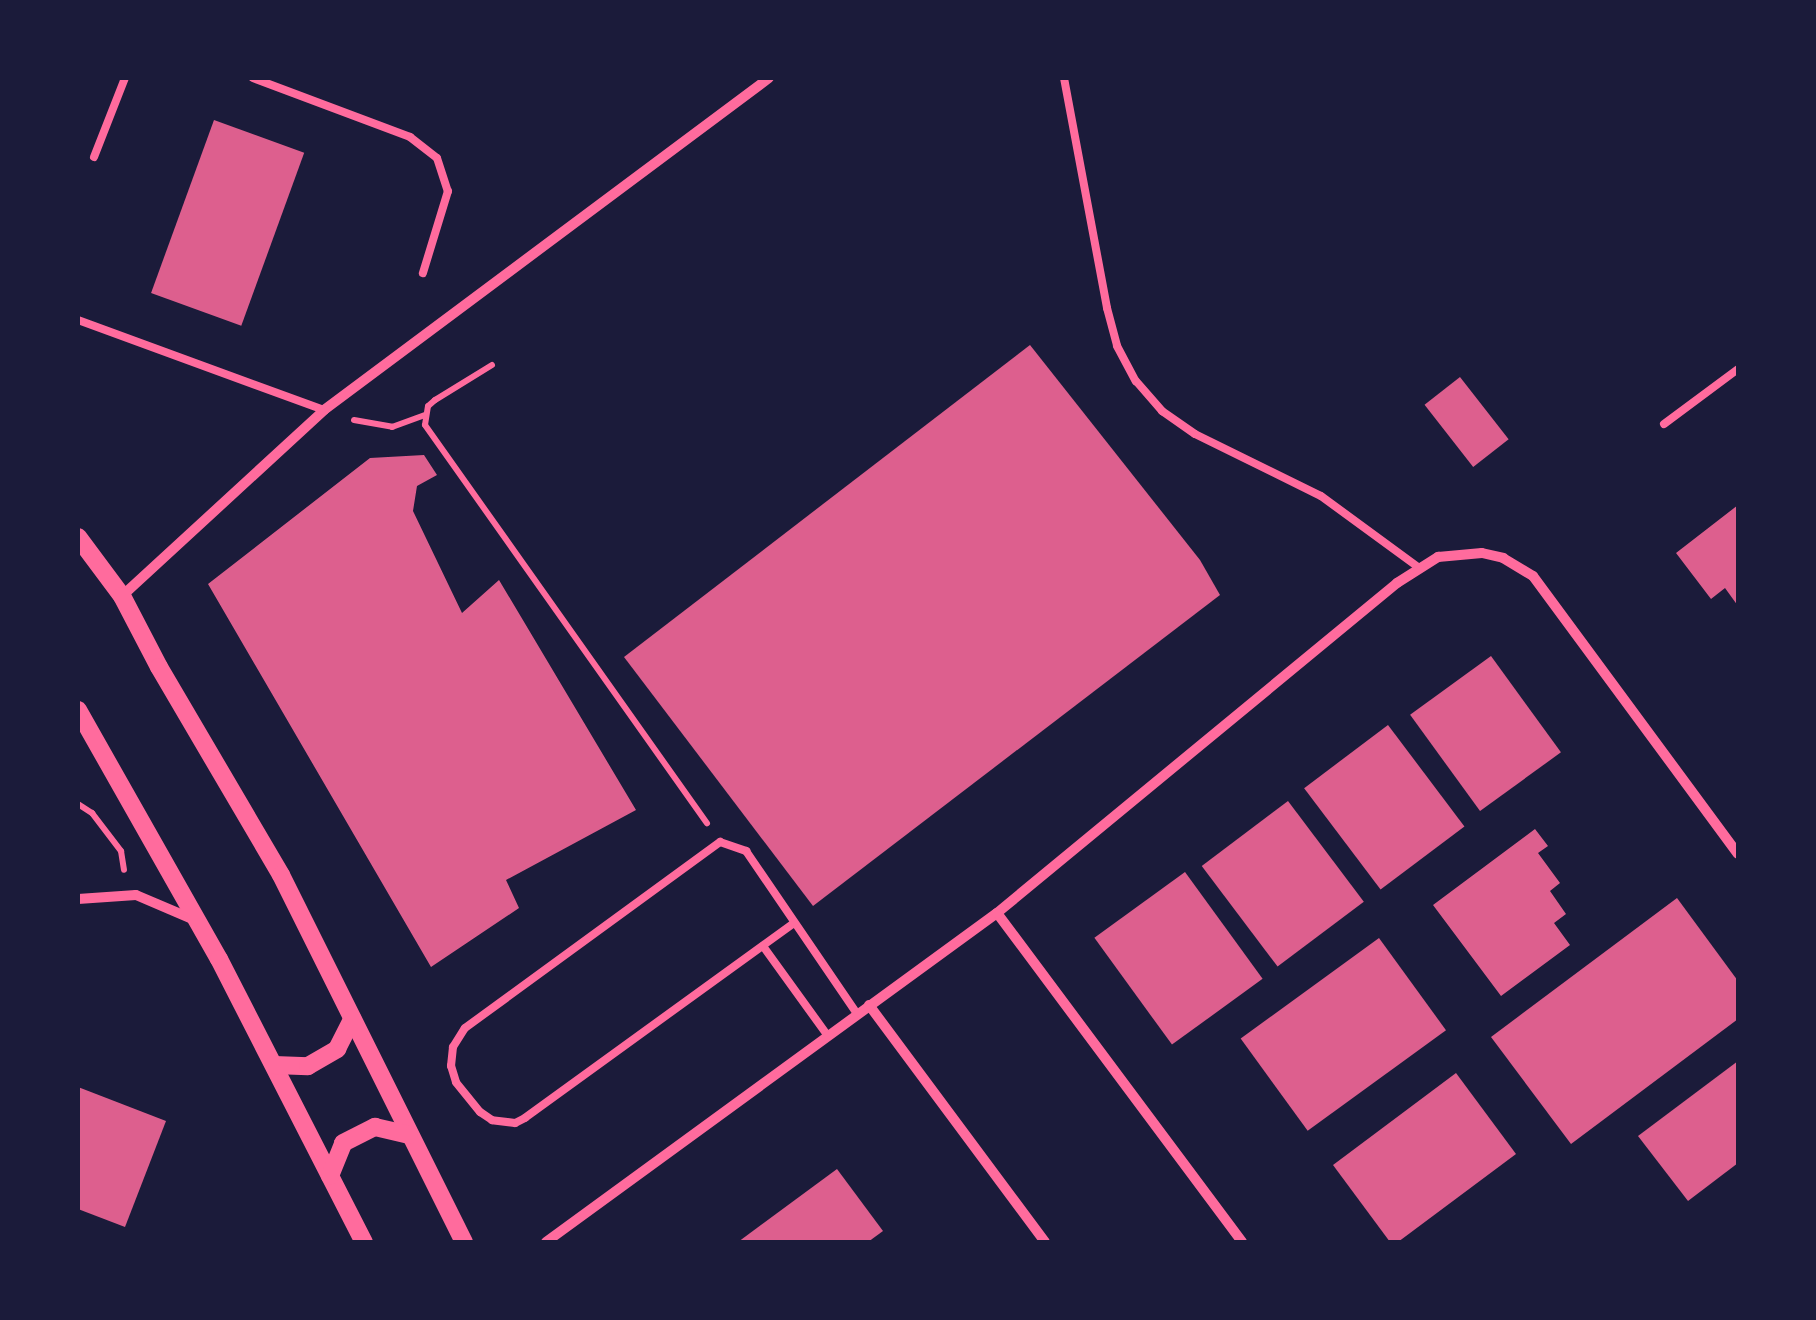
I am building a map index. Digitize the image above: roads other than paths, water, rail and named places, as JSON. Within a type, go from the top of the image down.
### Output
[{"type":"street","points":[[122,596],[324,410],[770,78]]},
{"type":"street","points":[[78,537],[122,596],[159,668],[281,875],[464,1242]]},
{"type":"street","points":[[546,1242],[997,913],[1418,567],[1460,552],[1504,558],[1533,576],[1738,854]]},
{"type":"street","points":[[78,710],[200,925],[364,1242]]},
{"type":"street","points":[[78,900],[124,894],[170,906],[200,925]]},
{"type":"street","points":[[997,913],[1242,1242]]},
{"type":"street","points":[[869,1005],[1045,1242]]},
{"type":"street","points":[[274,1065],[308,1066],[322,1058],[337,1049],[352,1019]]},
{"type":"street","points":[[330,1176],[343,1143],[375,1127],[409,1135]]},
{"type":"lane","points":[[94,157],[126,78]]},
{"type":"lane","points":[[253,78],[410,137],[437,158],[448,192],[423,273]]},
{"type":"lane","points":[[1064,78],[1106,308],[1117,346],[1136,381],[1162,411],[1195,434],[1320,496],[1418,567]]},
{"type":"lane","points":[[78,320],[324,410]]},
{"type":"lane","points":[[1664,424],[1738,369]]},
{"type":"lane","points":[[794,923],[515,1122],[492,1120],[480,1112],[456,1082],[451,1066],[454,1047],[465,1028],[720,842],[746,851],[857,1014]]},
{"type":"lane","points":[[763,946],[828,1036]]}]
